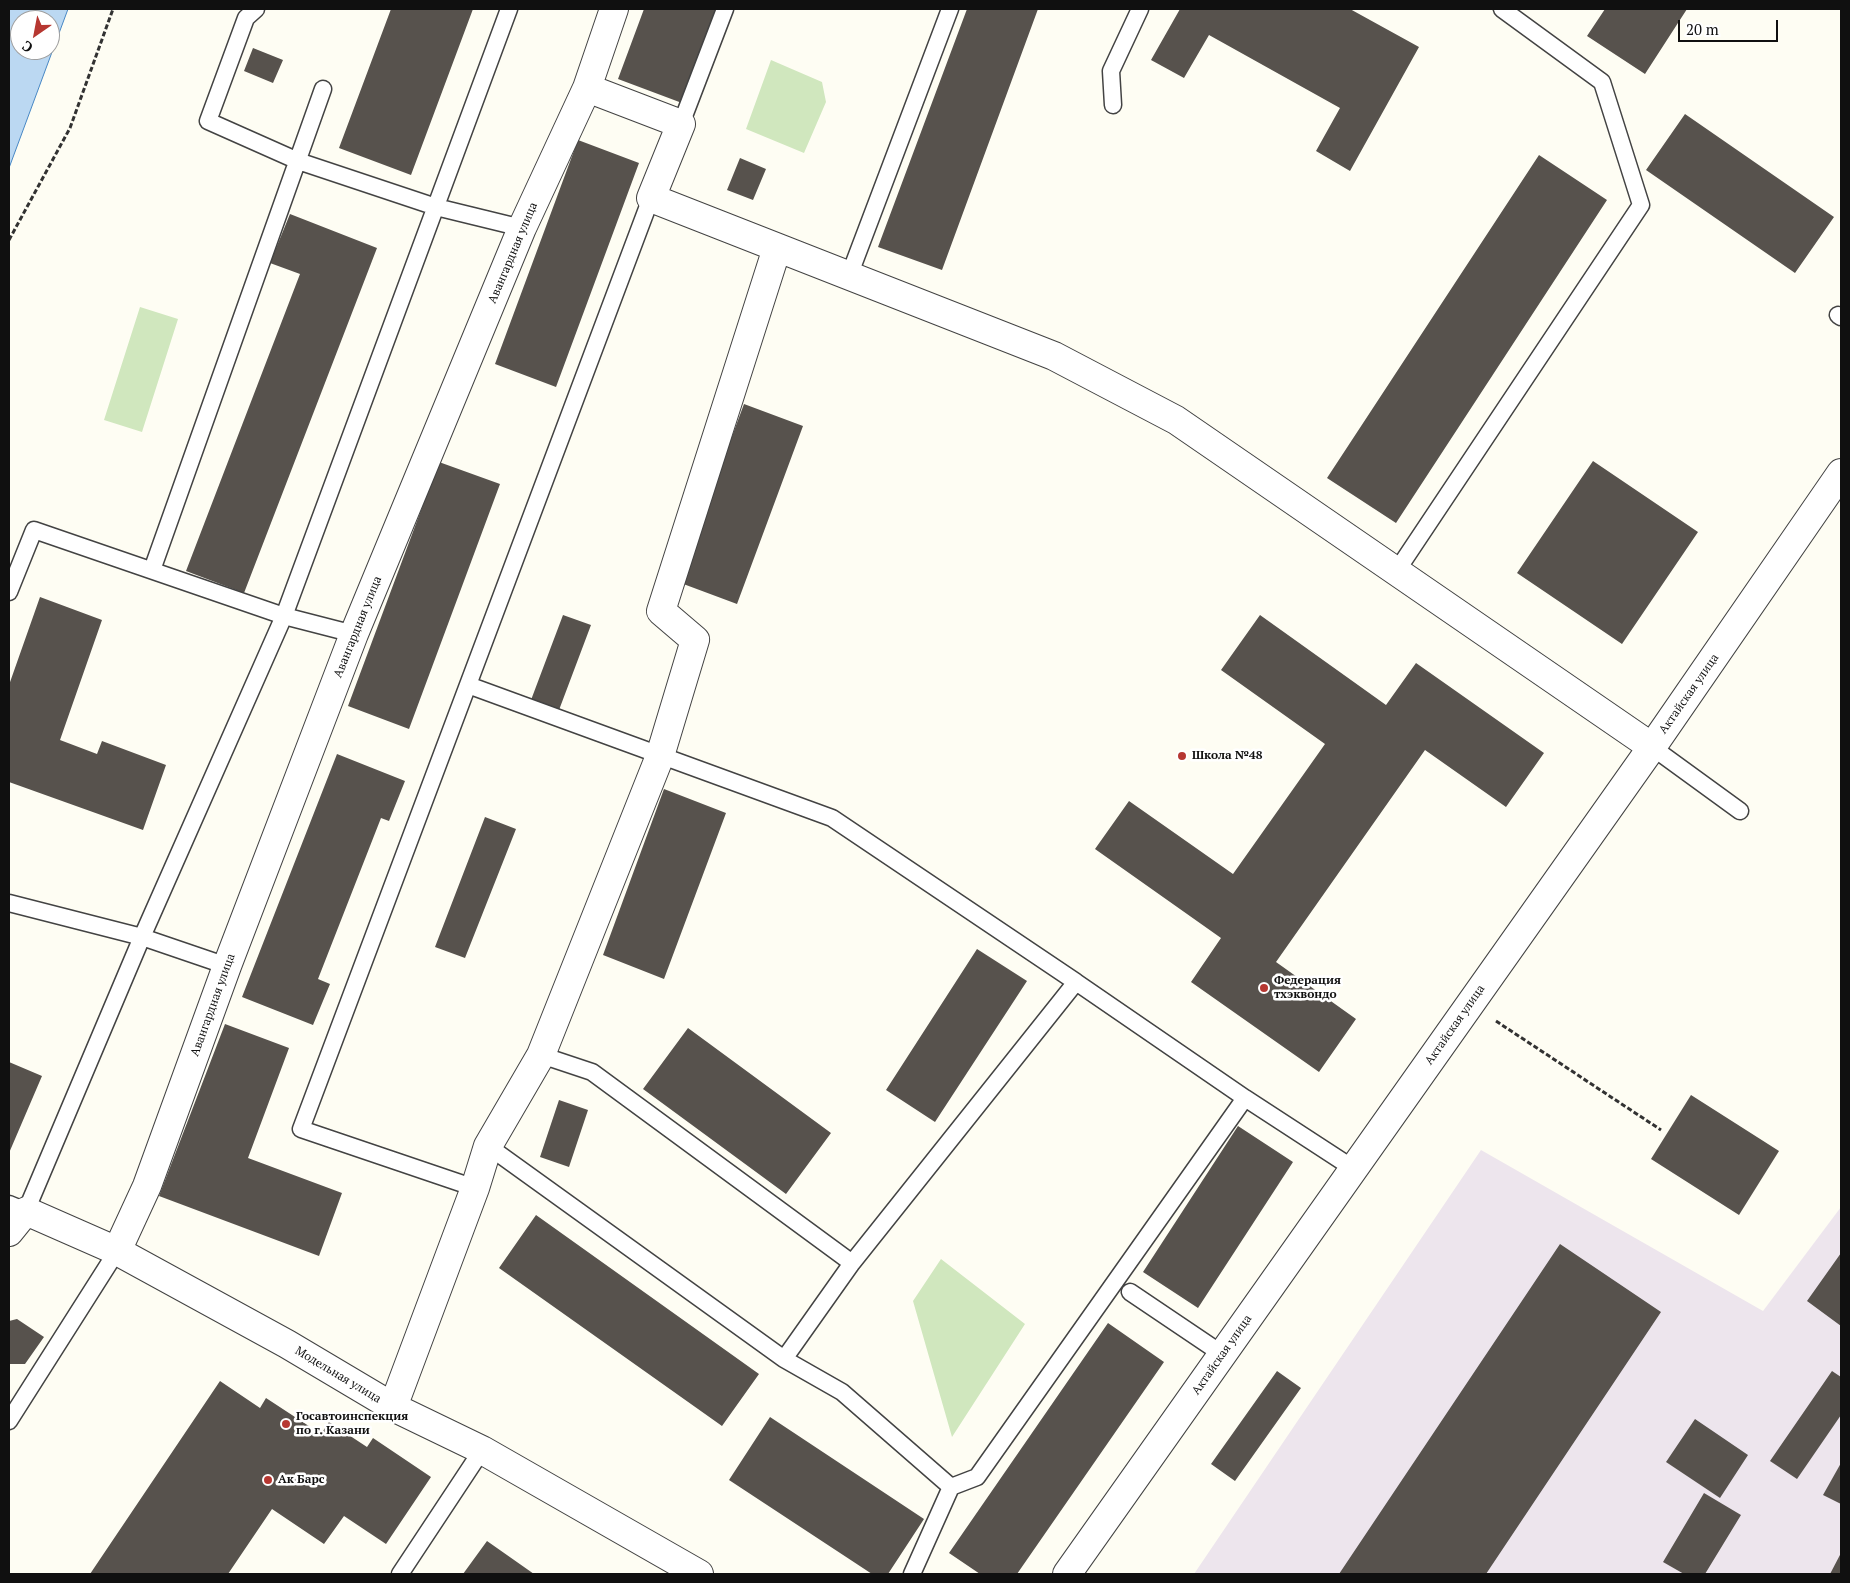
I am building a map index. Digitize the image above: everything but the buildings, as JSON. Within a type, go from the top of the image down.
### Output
[{"type":"street","name":"Авангардная улица","points":[[117,1251],[147,1186],[227,966],[354,634],[522,228],[587,88],[614,9]]},
{"type":"street","points":[[587,88],[681,124],[651,198],[1054,356],[1176,420],[1652,747]]},
{"type":"street","points":[[394,1408],[475,1188],[488,1146],[541,1055],[660,756],[695,640],[660,611],[777,248]]},
{"type":"street","name":"Актайская улица","points":[[1067,1574],[1652,747],[1841,473]]},
{"type":"street","name":"Модельная улица","points":[[14,1216],[117,1251],[287,1344],[394,1408],[482,1450],[699,1574]]},
{"type":"lane","points":[[256,9],[246,18],[208,121],[298,161],[436,207],[522,228]]},
{"type":"lane","points":[[14,1216],[142,937],[284,616],[509,9]]},
{"type":"lane","points":[[681,124],[725,9]]},
{"type":"lane","points":[[849,276],[950,9]]},
{"type":"lane","points":[[1113,105],[1111,71],[1140,9]]},
{"type":"lane","points":[[1396,572],[1641,205],[1602,82],[1502,9]]},
{"type":"lane","points":[[152,570],[324,89]]},
{"type":"lane","points":[[475,1188],[301,1129],[651,198]]},
{"type":"lane","points":[[9,592],[34,530],[284,616],[354,634]]},
{"type":"lane","points":[[468,685],[832,818],[1245,1098],[1354,1169]]},
{"type":"lane","points":[[1652,747],[1740,811]]},
{"type":"lane","points":[[9,903],[142,937],[227,966]]},
{"type":"lane","points":[[784,1359],[852,1263],[1076,982]]},
{"type":"lane","points":[[541,1055],[592,1072],[852,1263]]},
{"type":"lane","points":[[912,1574],[951,1487],[977,1477],[1245,1098]]},
{"type":"lane","points":[[488,1146],[784,1359],[842,1392],[951,1487]]},
{"type":"lane","points":[[9,1421],[117,1251]]},
{"type":"lane","points":[[1130,1292],[1222,1354]]},
{"type":"lane","points":[[400,1574],[482,1450]]},
{"type":"path","points":[[9,240],[70,128],[113,9]]},
{"type":"path","points":[[1470,1004],[1661,1130]]},
{"type":"shaded area","points":[[1481,1150],[1763,1311],[1841,1207],[1841,1574],[1194,1574]]},
{"type":"green space","points":[[771,60],[822,82],[826,102],[804,153],[746,129]]},
{"type":"green space","points":[[140,307],[178,319],[142,432],[104,420]]},
{"type":"green space","points":[[941,1259],[1025,1324],[952,1437],[913,1301]]},
{"type":"water","points":[[9,9],[68,9],[60,31],[60,10],[10,10],[10,60],[49,60],[9,168]]},
{"type":"place","name":"Школа №48","points":[[1182,756]]},
{"type":"place","name":"Федерация тхэквондо","points":[[1264,988]]},
{"type":"place","name":"Госавтоинспекция по г. Казани","points":[[286,1424]]},
{"type":"place","name":"Ак Барс","points":[[268,1480]]}]
